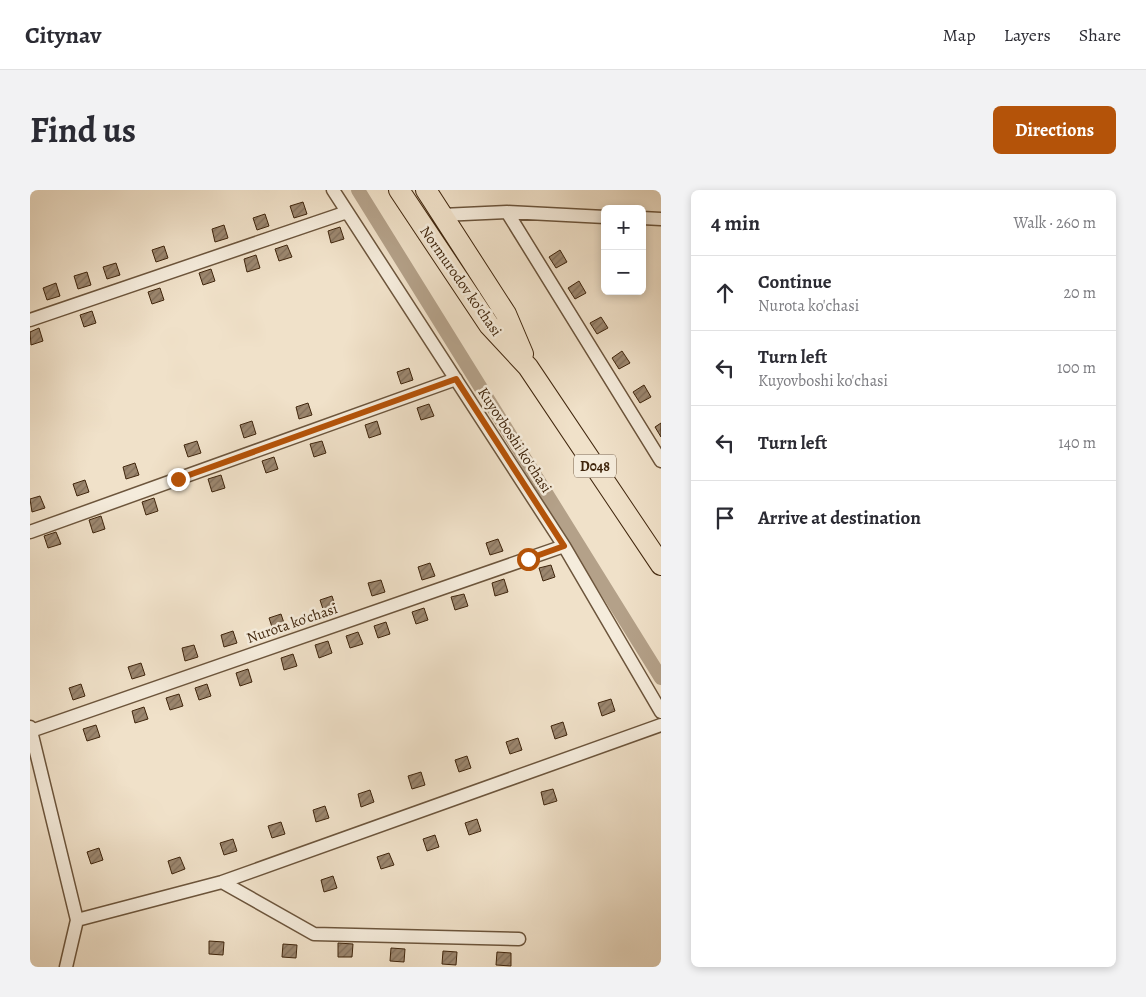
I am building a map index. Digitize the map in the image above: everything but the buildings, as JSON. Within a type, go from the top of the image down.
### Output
[{"type":"main road","name":"Normurodov ko'chasi","points":[[399,190],[489,324],[528,367],[661,565]]},
{"type":"main road","name":"Normurodov ko'chasi","points":[[426,190],[506,314],[528,367]]},
{"type":"street","name":"Kuyovboshi ko'chasi","points":[[333,190],[564,546],[661,712]]},
{"type":"street","points":[[30,320],[346,212]]},
{"type":"street","points":[[442,215],[507,212],[601,216]]},
{"type":"street","points":[[507,212],[661,461]]},
{"type":"street","points":[[646,218],[661,219]]},
{"type":"street","points":[[30,532],[456,379]]},
{"type":"street","name":"Nurota ko'chasi","points":[[31,729],[564,546]]},
{"type":"street","points":[[77,920],[222,882],[661,725]]},
{"type":"street","points":[[31,729],[77,920],[66,967]]},
{"type":"street","points":[[222,882],[314,934],[519,938]]},
{"type":"waterway","points":[[358,190],[661,678]]},
{"type":"route","points":[[178,479],[456,379],[564,546],[528,559]]}]
